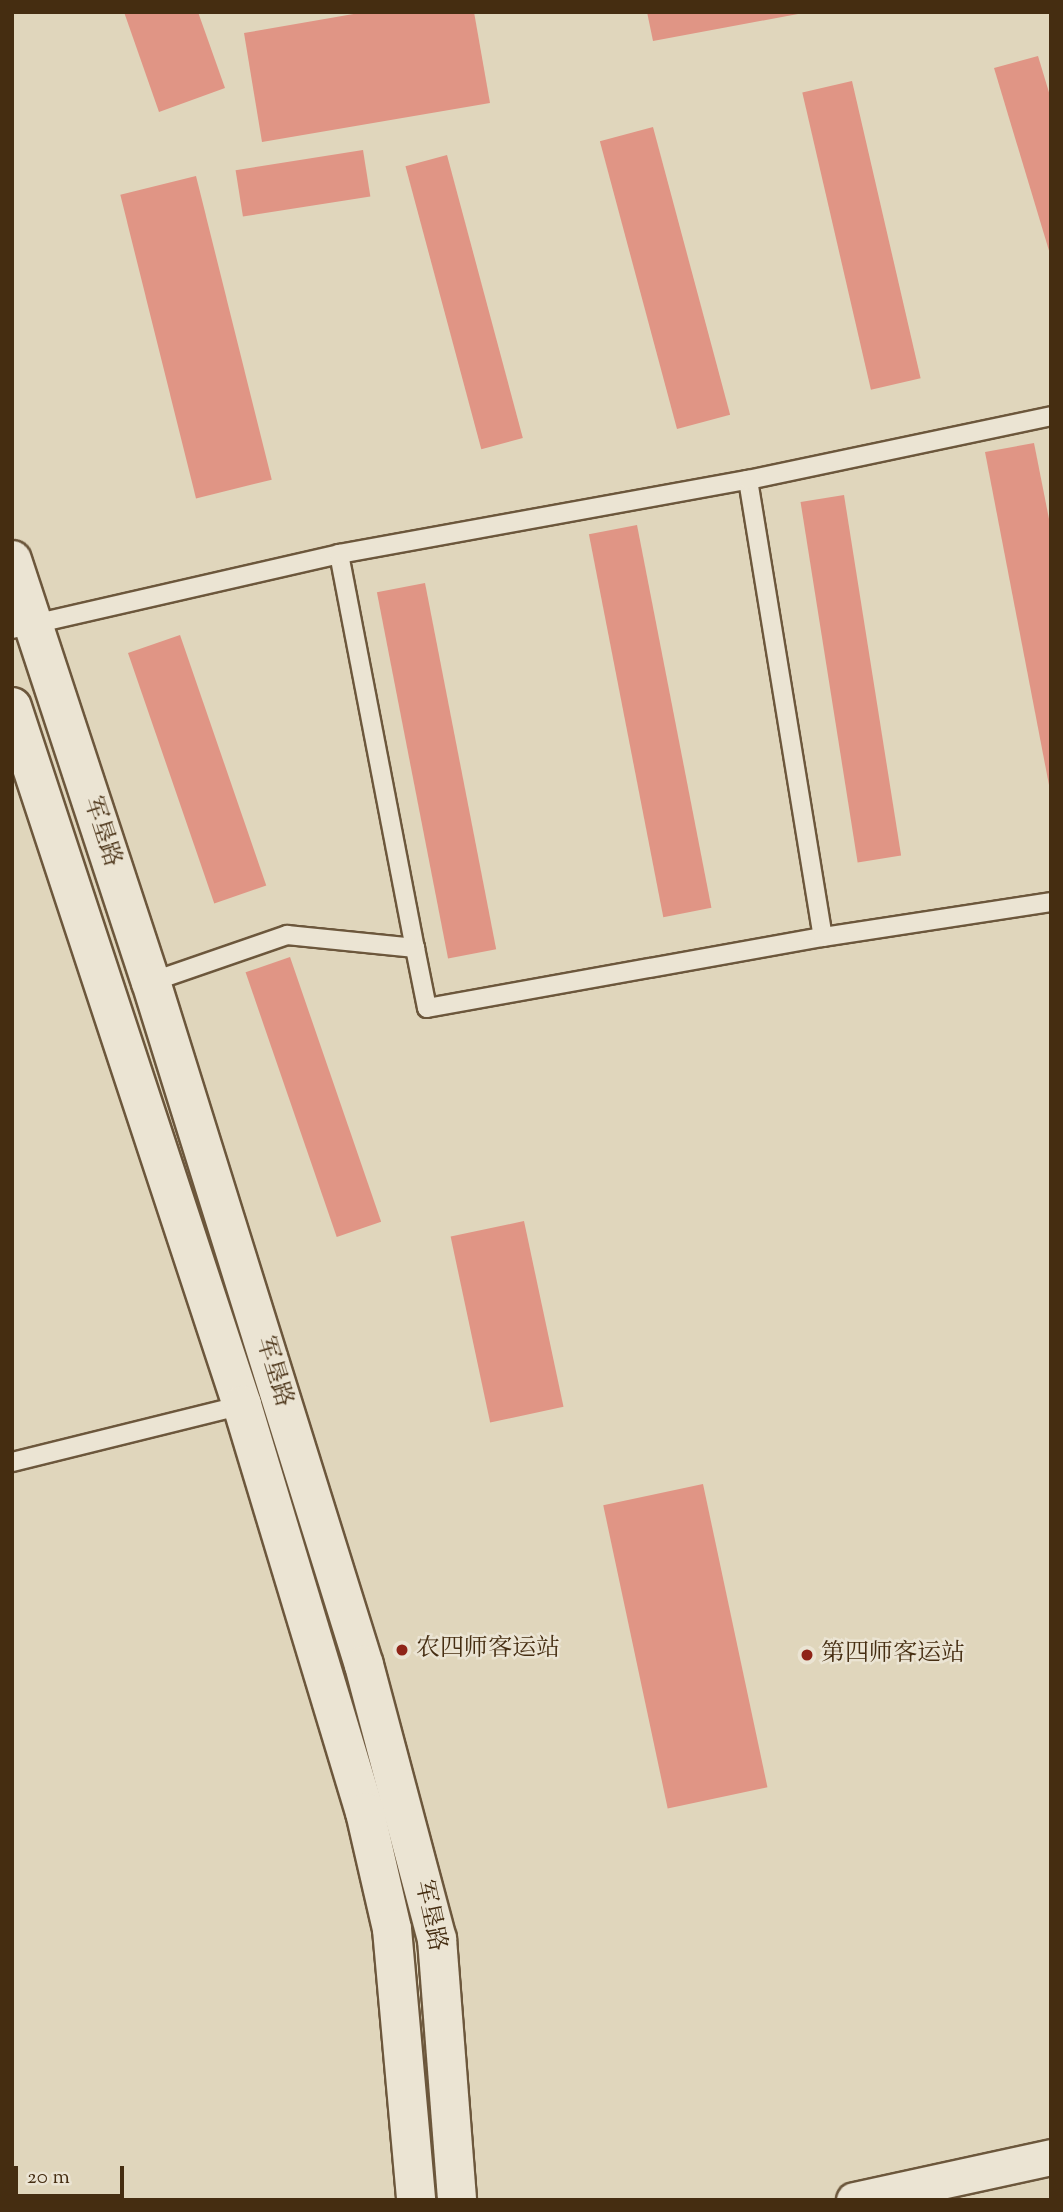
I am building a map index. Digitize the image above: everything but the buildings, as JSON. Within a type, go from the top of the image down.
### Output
[{"type":"street","name":"军垦路","points":[[12,560],[22,625],[151,982],[365,1665],[437,1939],[457,2200]]},
{"type":"street","name":"军垦路","points":[[12,707],[242,1405],[365,1812],[392,1929],[416,2200]]},
{"type":"street","points":[[854,2200],[1051,2157]]},
{"type":"lane","points":[[22,625],[339,554],[748,480],[1051,416]]},
{"type":"lane","points":[[748,480],[823,937]]},
{"type":"lane","points":[[339,554],[427,1008],[823,937],[1051,902]]},
{"type":"lane","points":[[151,982],[287,935],[415,948]]},
{"type":"lane","points":[[12,1462],[242,1405]]},
{"type":"place","name":"农四师客运站","points":[[402,1650]]},
{"type":"place","name":"第四师客运站","points":[[807,1655]]}]
